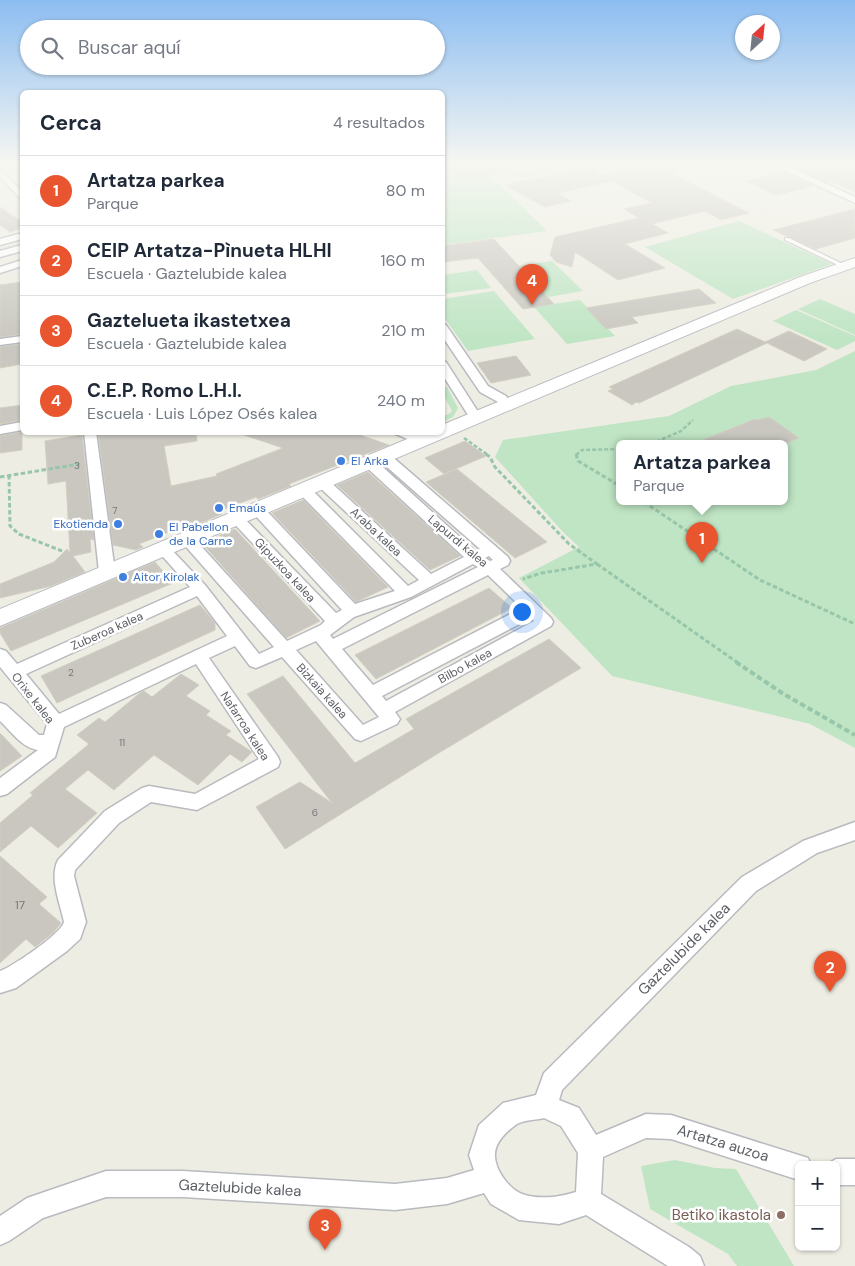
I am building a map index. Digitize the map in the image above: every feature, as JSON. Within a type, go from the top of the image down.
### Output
[{"type":"street","points":[[0,242],[20,237]]},
{"type":"street","points":[[0,254],[20,249]]},
{"type":"street","points":[[0,270],[20,264]]},
{"type":"street","points":[[445,431],[805,280],[851,266]]},
{"type":"street","points":[[445,331],[484,389],[502,399]]},
{"type":"street","points":[[0,342],[20,339]]},
{"type":"street","points":[[445,369],[476,418]]},
{"type":"street","points":[[0,430],[20,426]]},
{"type":"street","points":[[90,435],[107,572]]},
{"type":"street","points":[[405,435],[422,441]]},
{"type":"street","points":[[0,618],[186,538],[258,510],[436,435]]},
{"type":"street","name":"Lapurdi kalea","points":[[377,460],[489,550],[496,564],[532,610],[545,622]]},
{"type":"street","name":"Lapurdi kalea","points":[[377,460],[474,558],[496,564]]},
{"type":"street","name":"Araba kalea","points":[[313,486],[429,581]]},
{"type":"street","name":"Araba kalea","points":[[313,486],[406,593]]},
{"type":"street","name":"Gipuzkoa kalea","points":[[258,510],[353,612]]},
{"type":"street","name":"Gipuzkoa kalea","points":[[236,518],[334,621]]},
{"type":"street","name":"Bizkaia kalea","points":[[186,538],[362,734],[391,719],[384,710]]},
{"type":"street","points":[[163,549],[200,589],[256,662],[327,629],[334,621],[353,612],[406,593],[489,550]]},
{"type":"street","points":[[331,647],[496,564]]},
{"type":"street","name":"Zuberoa kalea","points":[[13,673],[200,589]]},
{"type":"street","name":"Bilbo kalea","points":[[371,694],[532,610]]},
{"type":"street","name":"Bilbo kalea","points":[[384,710],[545,622]]},
{"type":"street","points":[[319,633],[384,710]]},
{"type":"street","points":[[56,723],[236,638]]},
{"type":"street","name":"Orixe kalea","points":[[0,654],[13,673],[56,723],[50,742],[36,743],[28,738],[0,710]]},
{"type":"street","name":"Nafarroa kalea","points":[[0,982],[8,980],[59,944],[72,932],[75,922],[64,876],[65,866],[112,816],[148,794],[197,802],[271,762],[199,656]]},
{"type":"street","points":[[0,788],[48,752],[50,742]]},
{"type":"street","name":"Gaztelubide kalea","points":[[544,1106],[553,1082],[749,884],[810,847],[855,831]]},
{"type":"street","points":[[588,1201],[591,1150],[570,1117],[544,1106],[512,1112],[488,1134],[482,1155],[490,1179],[500,1195],[519,1207],[560,1210],[588,1201],[679,1257],[690,1266]]},
{"type":"street","name":"Artatza auzoa","points":[[591,1150],[646,1126],[671,1127],[795,1165]]},
{"type":"street","points":[[840,1172],[855,1172]]},
{"type":"street","name":"Gaztelubide kalea","points":[[0,1232],[36,1207],[106,1184],[184,1184],[395,1197],[446,1190],[490,1179]]},
{"type":"lane","points":[[787,239],[851,266]]},
{"type":"path","points":[[660,440],[681,431],[693,420]]},
{"type":"path","points":[[445,431],[490,457],[495,466],[569,544],[782,693],[855,735]]},
{"type":"path","points":[[616,449],[582,450],[576,454],[578,462],[616,484]]},
{"type":"path","points":[[0,477],[93,462]]},
{"type":"path","points":[[9,475],[10,526],[18,534],[62,552]]},
{"type":"path","points":[[648,505],[760,580],[855,624]]},
{"type":"path","points":[[520,580],[557,569],[576,570],[597,564]]},
{"type":"green space","points":[[445,222],[538,222],[547,231],[445,245]]},
{"type":"green space","points":[[735,222],[741,222],[832,264],[733,299],[645,247]]},
{"type":"green space","points":[[552,261],[583,291],[548,297],[519,266]]},
{"type":"green space","points":[[477,270],[491,288],[445,294],[445,275]]},
{"type":"green space","points":[[494,291],[535,339],[468,351],[445,319],[445,299]]},
{"type":"green space","points":[[820,299],[855,314],[855,335],[798,309]]},
{"type":"green space","points":[[580,300],[615,336],[567,344],[534,307]]},
{"type":"green space","points":[[796,310],[855,336],[855,341],[837,350],[773,321]]},
{"type":"green space","points":[[855,351],[855,748],[810,724],[612,676],[519,578],[579,547],[495,457],[503,440],[669,416],[731,386],[816,370]]},
{"type":"green space","points":[[445,386],[458,408],[453,417],[445,421],[445,415],[452,411],[445,398]]},
{"type":"green space","points":[[675,1160],[715,1168],[736,1169],[794,1266],[737,1266],[728,1254],[650,1209],[641,1166]]},
{"type":"building","points":[[0,222],[20,222],[20,229],[10,232],[0,225]]},
{"type":"building","points":[[621,222],[660,222],[652,224],[668,233],[625,244],[665,268],[618,280],[575,252],[572,267],[556,262],[550,255],[555,237]]},
{"type":"building","points":[[804,222],[855,222],[855,238],[816,249],[773,230]]},
{"type":"building","points":[[494,239],[554,304],[523,309],[478,258],[445,262],[445,246]]},
{"type":"building","points":[[20,282],[20,334],[0,337],[0,285]]},
{"type":"building","points":[[699,289],[716,303],[632,317],[638,323],[606,329],[586,308]]},
{"type":"building","points":[[737,329],[765,342],[789,331],[827,349],[804,361],[767,343],[632,405],[608,391],[613,389],[609,387]]},
{"type":"building","points":[[20,344],[20,364],[0,368],[0,347]]},
{"type":"building","points":[[516,356],[531,375],[491,383],[477,363]]},
{"type":"building","points":[[20,405],[20,420],[0,424],[0,408]]},
{"type":"building","points":[[769,417],[799,438],[788,442],[788,440],[703,440],[755,419]]},
{"type":"building","points":[[20,432],[20,435],[22,435],[22,450],[0,453],[0,436]]},
{"type":"building","points":[[82,435],[94,540],[90,539],[91,552],[73,556],[85,572],[51,586],[0,598],[0,584],[54,562],[67,549],[70,553],[66,481],[48,484],[45,441]]},
{"type":"building","points":[[98,435],[196,435],[197,441],[164,446],[171,486],[217,476],[216,474],[283,448],[244,435],[360,435],[389,445],[289,484],[291,486],[258,499],[256,497],[219,511],[222,514],[189,528],[186,525],[139,544],[143,547],[136,550],[113,545]]},
{"type":"building","points":[[465,441],[486,456],[444,474],[425,458]]},
{"type":"building","points":[[457,469],[547,542],[515,558],[426,482]]},
{"type":"building","points":[[368,472],[460,556],[430,570],[337,485]]},
{"type":"building","points":[[303,500],[388,587],[356,602],[272,513]]},
{"type":"building","points":[[235,529],[320,621],[286,638],[202,543]]},
{"type":"building","points":[[155,562],[173,583],[11,651],[0,633],[0,628]]},
{"type":"building","points":[[489,588],[512,608],[376,679],[355,655]]},
{"type":"building","points":[[200,605],[215,623],[215,630],[57,703],[41,676]]},
{"type":"building","points":[[549,639],[581,668],[437,754],[285,849],[256,807],[300,782],[332,803],[247,694],[283,676],[355,763],[414,729],[406,719]]},
{"type":"building","points":[[181,674],[199,685],[186,696],[210,711],[206,715],[231,731],[226,735],[252,752],[242,762],[230,754],[198,785],[154,755],[114,790],[88,770],[65,789],[97,813],[58,848],[31,826],[0,852],[0,823],[33,795],[30,793],[89,744],[77,735],[99,718],[105,722],[140,693],[144,691],[152,697]]},
{"type":"building","points":[[0,733],[22,756],[0,771]]},
{"type":"building","points":[[0,856],[47,897],[39,904],[61,923],[53,933],[35,947],[26,939],[0,963]]},
{"type":"railway","points":[[0,249],[20,243]]},
{"type":"place","name":"C.E.P. Romo L.H.I.","points":[[532,305]]},
{"type":"place","name":"El Arka","points":[[341,461]]},
{"type":"place","name":"Emaús","points":[[219,508]]},
{"type":"place","name":"Ekotienda","points":[[118,524]]},
{"type":"place","name":"El Pabellon de la Carne","points":[[159,534]]},
{"type":"place","name":"Artatza parkea","points":[[702,563]]},
{"type":"place","name":"Aitor Kirolak","points":[[123,577]]},
{"type":"place","name":"CEIP Artatza-Pìnueta HLHI","points":[[830,992]]},
{"type":"place","name":"Betiko ikastola","points":[[781,1215]]},
{"type":"place","name":"Gaztelueta ikastetxea","points":[[325,1250]]}]
